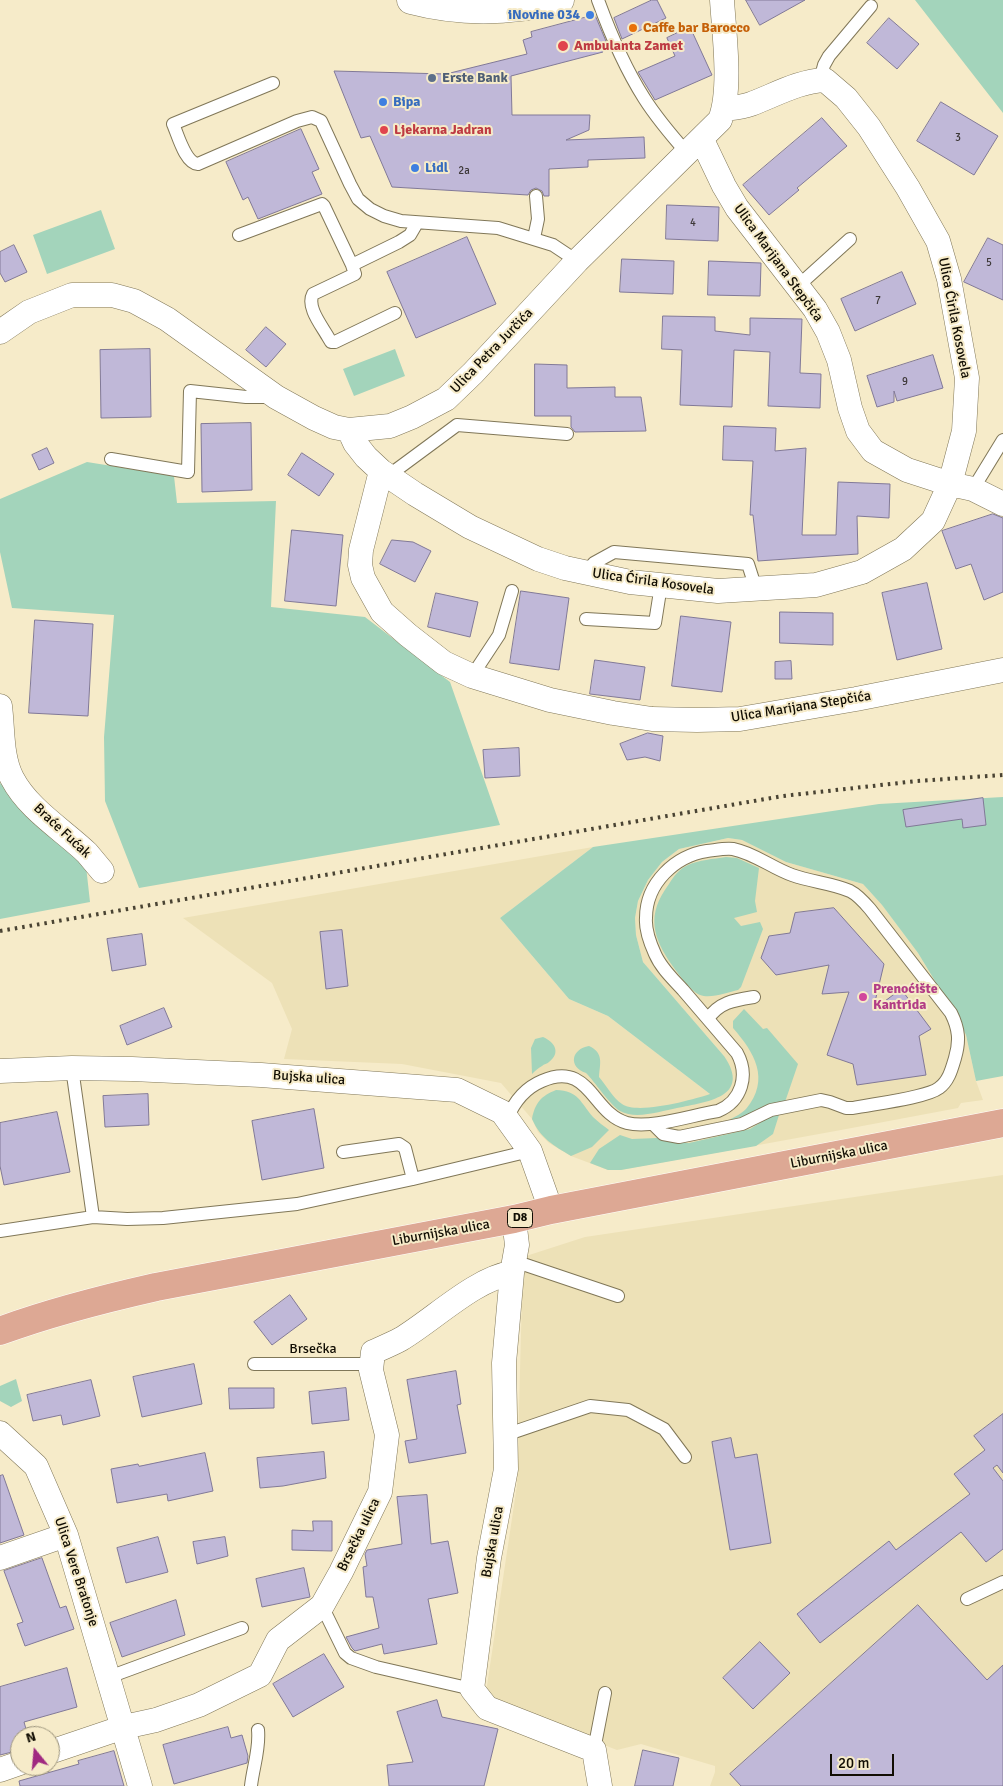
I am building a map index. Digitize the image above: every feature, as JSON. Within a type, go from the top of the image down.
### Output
[{"type":"main road","points":[[426,2],[471,10],[509,10],[560,0]]},
{"type":"main road","name":"Liburnijska ulica","points":[[0,1331],[97,1300],[156,1287],[514,1220],[551,1210],[1003,1123]]},
{"type":"street","points":[[722,0],[726,73],[725,109],[749,104],[778,92],[814,80],[820,80]]},
{"type":"street","name":"Ulica Ćirila Kosovela","points":[[349,430],[355,443],[366,457],[385,473],[415,494],[470,527],[538,559],[565,568],[630,582],[718,591],[816,585],[862,572],[902,549],[933,521],[962,486],[967,378],[948,279],[938,241],[908,188],[868,127],[846,98],[834,86],[825,80],[820,80]]},
{"type":"street","name":"Ulica Petra Jurčića","points":[[0,332],[29,312],[72,295],[112,295],[134,301],[167,319],[276,397],[314,418],[334,427],[349,430],[390,426],[412,417],[446,398],[473,373],[577,261],[720,120],[725,109]]},
{"type":"street","name":"Ulica Marijana Stepčića","points":[[694,146],[724,186],[737,208],[815,309],[828,332],[839,360],[850,408],[858,431],[873,451],[907,470],[962,486],[1003,504]]},
{"type":"street","name":"Ulica Marijana Stepčića","points":[[385,473],[360,550],[360,565],[363,578],[382,612],[444,663],[472,676],[550,700],[613,713],[652,719],[697,720],[740,719],[856,700],[1003,670]]},
{"type":"street","name":"Braće Fućak","points":[[0,706],[2,758],[12,778],[51,824],[87,853],[102,871]]},
{"type":"street","name":"Bujska ulica","points":[[0,1071],[72,1068],[132,1069],[261,1075],[457,1090],[502,1112],[530,1150],[551,1210]]},
{"type":"street","name":"Bujska ulica","points":[[472,1689],[489,1558],[506,1470],[504,1362],[513,1267],[517,1245],[514,1220]]},
{"type":"street","points":[[372,1364],[373,1352],[400,1340],[480,1286],[513,1267]]},
{"type":"street","name":"Brsečka ulica","points":[[124,1727],[156,1720],[199,1704],[260,1675],[278,1640],[322,1606],[341,1572],[380,1492],[386,1435],[371,1370],[372,1364]]},
{"type":"street","name":"Ulica Vere Bratonje","points":[[0,1433],[36,1466],[66,1535],[140,1786]]},
{"type":"street","points":[[0,1558],[66,1535]]},
{"type":"street","points":[[472,1689],[486,1708],[594,1750],[600,1786]]},
{"type":"street","points":[[60,1749],[124,1727]]},
{"type":"lane","points":[[598,0],[609,29],[645,100],[694,146]]},
{"type":"lane","points":[[820,80],[824,65],[829,56],[871,6]]},
{"type":"lane","points":[[273,83],[173,124],[185,153],[190,160],[194,164],[198,164],[297,120],[312,117],[320,121],[358,199],[370,209],[401,221],[498,228],[534,238],[553,246],[577,261]]},
{"type":"lane","points":[[534,238],[538,219],[536,196]]},
{"type":"lane","points":[[239,235],[322,204],[355,274],[312,294],[310,299],[311,306],[331,342],[335,342],[395,313]]},
{"type":"lane","points":[[352,265],[410,235],[417,223]]},
{"type":"lane","points":[[798,286],[850,239]]},
{"type":"lane","points":[[112,459],[188,472],[190,391],[246,397],[276,397]]},
{"type":"lane","points":[[385,473],[457,424],[567,434]]},
{"type":"lane","points":[[962,486],[1003,440]]},
{"type":"lane","points":[[586,572],[594,563],[614,552],[748,564],[756,589]]},
{"type":"lane","points":[[586,619],[655,623],[661,585]]},
{"type":"lane","points":[[472,676],[499,635],[512,591]]},
{"type":"lane","points":[[507,1119],[516,1102],[531,1087],[550,1078],[567,1076],[575,1078],[584,1084],[615,1118],[635,1124],[653,1124],[726,1108],[738,1094],[744,1078],[741,1060],[659,963],[646,927],[646,914],[650,897],[670,867],[702,852],[726,848],[734,849],[793,876],[850,891],[861,898],[951,1014],[959,1033],[958,1045],[946,1081],[940,1088],[924,1094],[853,1108],[846,1108],[821,1100],[771,1110],[742,1124],[679,1137],[663,1134],[653,1124]]},
{"type":"lane","points":[[708,1019],[718,1007],[754,997]]},
{"type":"lane","points":[[72,1068],[93,1217]]},
{"type":"lane","points":[[342,1152],[399,1144],[405,1148],[412,1179]]},
{"type":"lane","points":[[0,1231],[93,1217],[127,1219],[164,1218],[297,1204],[412,1179],[530,1150]]},
{"type":"lane","points":[[513,1267],[618,1296]]},
{"type":"lane","name":"Brsečka","points":[[254,1364],[372,1364]]},
{"type":"lane","points":[[505,1435],[590,1406],[628,1410],[664,1430],[684,1458]]},
{"type":"lane","points":[[967,1598],[1003,1582]]},
{"type":"lane","points":[[322,1606],[345,1653],[351,1658],[376,1667],[472,1689]]},
{"type":"lane","points":[[109,1678],[242,1628]]},
{"type":"lane","points":[[594,1750],[605,1693]]},
{"type":"lane","points":[[251,1786],[253,1769],[260,1744],[258,1730]]},
{"type":"shaded area","points":[[728,838],[742,840],[786,862],[863,884],[882,905],[918,953],[958,1019],[966,1035],[976,1081],[983,1100],[961,1103],[958,1108],[841,1130],[621,1170],[608,1170],[571,1156],[549,1143],[538,1132],[532,1119],[501,1083],[402,1064],[284,1059],[292,1029],[272,983],[183,918],[593,847],[500,918],[569,999],[608,1016],[710,1094],[724,1056],[643,962],[636,935],[635,918],[638,901],[648,880],[662,862],[679,849]]},
{"type":"shaded area","points":[[1003,1175],[1003,1786],[710,1786],[715,1766],[641,1744],[617,1750],[485,1699],[517,1485],[523,1257],[585,1237]]},
{"type":"green space","points":[[915,0],[1003,0],[1003,113]]},
{"type":"green space","points":[[101,210],[115,249],[47,274],[33,235]]},
{"type":"green space","points":[[395,349],[405,376],[354,396],[343,369]]},
{"type":"green space","points":[[87,462],[174,476],[177,503],[276,501],[271,607],[365,617],[450,682],[500,825],[139,888],[105,801],[104,737],[114,615],[12,608],[0,552],[0,499]]},
{"type":"green space","points":[[0,783],[86,866],[90,902],[0,919]]},
{"type":"green space","points":[[1003,797],[1003,1076],[976,1081],[966,1035],[958,1019],[918,953],[882,905],[863,884],[786,862],[742,840],[728,838],[679,849],[662,862],[648,880],[638,901],[635,918],[636,935],[643,962],[724,1056],[731,1070],[733,1081],[729,1089],[712,1100],[648,1114],[626,1114],[607,1099],[586,1073],[576,1067],[574,1058],[578,1051],[589,1046],[597,1052],[600,1059],[599,1077],[622,1104],[629,1107],[640,1108],[665,1105],[710,1094],[608,1016],[569,999],[500,918],[593,847],[879,804]]},
{"type":"green space","points":[[726,857],[737,858],[759,868],[755,901],[757,912],[734,918],[741,926],[760,922],[763,929],[741,987],[738,990],[724,994],[704,996],[690,987],[667,957],[657,936],[655,916],[662,895],[679,871],[697,862]]},
{"type":"green space","points":[[744,1009],[763,1029],[767,1028],[798,1064],[785,1102],[766,1105],[746,1116],[729,1120],[746,1109],[757,1087],[757,1066],[753,1056],[733,1028],[733,1021]]},
{"type":"green space","points":[[543,1037],[551,1042],[555,1048],[555,1055],[553,1059],[532,1074],[531,1048],[535,1039]]},
{"type":"green space","points":[[556,1090],[570,1093],[578,1098],[593,1117],[609,1130],[592,1147],[571,1156],[544,1137],[532,1119],[540,1101],[546,1095]]},
{"type":"green space","points":[[779,1115],[773,1134],[756,1146],[621,1170],[608,1170],[590,1163],[599,1149],[620,1135],[632,1139],[657,1138],[672,1142],[689,1143],[750,1129],[771,1116]]},
{"type":"green space","points":[[16,1379],[22,1401],[11,1407],[0,1401],[0,1386]]},
{"type":"building","name":"Caffe bar Barocco","points":[[652,0],[657,0],[666,18],[622,39],[614,18]]},
{"type":"building","points":[[746,0],[805,0],[760,25]]},
{"type":"building","points":[[595,15],[608,46],[602,49],[603,52],[511,76],[512,115],[590,115],[589,130],[566,140],[644,137],[645,158],[588,160],[588,167],[549,169],[549,196],[544,196],[542,191],[536,188],[531,190],[528,195],[392,187],[370,136],[361,138],[334,71],[446,74],[527,54],[523,40],[532,37],[531,32]]},
{"type":"building","points":[[889,18],[919,44],[897,69],[867,43]]},
{"type":"building","points":[[690,27],[712,75],[655,100],[638,72],[675,56],[667,38]]},
{"type":"building","points":[[941,102],[998,136],[974,175],[917,141]]},
{"type":"building","points":[[822,118],[847,146],[797,188],[799,190],[769,215],[743,185]]},
{"type":"building","points":[[301,129],[319,169],[312,172],[322,194],[258,219],[248,197],[243,200],[226,162]]},
{"type":"building","points":[[667,205],[719,207],[718,241],[666,239]]},
{"type":"building","points":[[467,237],[496,304],[416,338],[387,272]]},
{"type":"building","points":[[988,238],[1003,245],[1003,300],[964,282]]},
{"type":"building","points":[[14,245],[27,272],[5,282],[0,273],[0,252]]},
{"type":"building","points":[[622,259],[674,261],[673,294],[620,292]]},
{"type":"building","points":[[709,261],[761,263],[760,296],[708,295]]},
{"type":"building","points":[[902,272],[916,304],[855,331],[841,299]]},
{"type":"building","points":[[663,316],[715,317],[715,331],[750,335],[750,318],[802,319],[800,373],[821,374],[820,408],[768,406],[770,352],[734,350],[732,407],[680,405],[682,350],[662,349]]},
{"type":"building","points":[[266,327],[286,344],[266,367],[246,350]]},
{"type":"building","points":[[150,349],[151,417],[101,418],[100,350]]},
{"type":"building","points":[[933,355],[943,388],[897,401],[894,391],[894,402],[877,407],[867,376]]},
{"type":"building","points":[[535,364],[567,365],[567,388],[615,387],[615,397],[641,397],[646,431],[575,432],[571,427],[571,416],[535,416]]},
{"type":"building","points":[[251,423],[252,490],[202,492],[201,424]]},
{"type":"building","points":[[724,426],[776,428],[775,451],[806,448],[802,535],[836,535],[838,482],[890,484],[889,518],[857,516],[858,554],[758,561],[753,515],[750,515],[753,461],[723,460]]},
{"type":"building","points":[[47,448],[54,463],[39,470],[32,455]]},
{"type":"building","points":[[302,453],[334,474],[319,496],[288,475]]},
{"type":"building","points":[[993,514],[1003,518],[1003,592],[984,600],[971,564],[956,569],[942,531]]},
{"type":"building","points":[[292,530],[343,535],[336,606],[285,601]]},
{"type":"building","points":[[392,540],[413,542],[431,551],[415,582],[380,564]]},
{"type":"building","points":[[927,583],[942,649],[897,660],[882,593]]},
{"type":"building","points":[[521,591],[569,598],[559,670],[510,663]]},
{"type":"building","points":[[436,593],[478,602],[470,637],[428,627]]},
{"type":"building","points":[[780,612],[833,613],[833,645],[780,643]]},
{"type":"building","points":[[681,616],[731,622],[722,692],[672,686]]},
{"type":"building","points":[[35,620],[93,624],[88,716],[29,713]]},
{"type":"building","points":[[595,660],[645,667],[640,700],[590,694]]},
{"type":"building","points":[[791,661],[792,679],[775,679],[775,662]]},
{"type":"building","points":[[648,733],[663,736],[660,761],[645,757],[627,760],[620,744]]},
{"type":"building","points":[[519,748],[520,776],[485,778],[483,750]]},
{"type":"building","points":[[983,798],[986,825],[963,828],[962,819],[906,827],[903,810]]},
{"type":"building","name":"Prenoćište Kantrida","points":[[834,908],[884,964],[873,1010],[901,989],[931,1029],[919,1036],[926,1075],[857,1085],[853,1064],[827,1055],[849,992],[822,994],[829,965],[776,975],[761,958],[769,936],[790,933],[795,913]]},
{"type":"building","points":[[342,930],[348,986],[326,989],[320,932]]},
{"type":"building","points":[[142,934],[146,965],[112,971],[107,939]]},
{"type":"building","points":[[164,1008],[172,1027],[127,1045],[120,1026]]},
{"type":"building","points":[[148,1094],[149,1125],[105,1127],[103,1096]]},
{"type":"building","points":[[314,1109],[324,1168],[262,1180],[252,1121]]},
{"type":"building","points":[[57,1112],[70,1172],[4,1185],[0,1166],[0,1123]]},
{"type":"building","points":[[290,1295],[307,1319],[272,1345],[254,1322]]},
{"type":"building","points":[[194,1364],[202,1404],[142,1417],[133,1377]]},
{"type":"building","points":[[456,1371],[461,1404],[457,1405],[466,1453],[409,1463],[405,1441],[417,1439],[407,1380]]},
{"type":"building","points":[[91,1380],[100,1416],[63,1425],[61,1415],[33,1421],[27,1395]]},
{"type":"building","points":[[229,1388],[274,1388],[274,1408],[230,1409]]},
{"type":"building","points":[[346,1388],[349,1420],[312,1424],[309,1392]]},
{"type":"building","points":[[1003,1414],[1003,1473],[997,1465],[993,1468],[1003,1481],[1003,1549],[986,1562],[961,1532],[820,1643],[797,1614],[889,1541],[896,1550],[970,1494],[954,1474],[985,1450],[974,1436]]},
{"type":"building","points":[[731,1438],[735,1458],[757,1454],[771,1543],[730,1550],[712,1442]]},
{"type":"building","points":[[324,1452],[326,1478],[260,1488],[257,1458]]},
{"type":"building","points":[[205,1453],[213,1491],[168,1501],[167,1494],[117,1503],[111,1469],[138,1464],[139,1466]]},
{"type":"building","points":[[3,1475],[24,1535],[0,1543],[0,1476]]},
{"type":"building","points":[[427,1495],[431,1544],[448,1541],[458,1593],[428,1599],[437,1644],[384,1654],[382,1644],[355,1651],[346,1637],[379,1628],[373,1597],[366,1597],[363,1567],[367,1566],[365,1554],[367,1550],[402,1544],[397,1497]]},
{"type":"building","points":[[313,1521],[332,1521],[332,1551],[292,1550],[292,1530],[313,1531]]},
{"type":"building","points":[[158,1537],[168,1572],[126,1583],[117,1548]]},
{"type":"building","points":[[225,1537],[228,1556],[197,1564],[193,1542]]},
{"type":"building","points":[[42,1558],[60,1608],[66,1606],[74,1629],[25,1646],[17,1624],[23,1622],[4,1571]]},
{"type":"building","points":[[304,1568],[310,1597],[262,1607],[256,1579]]},
{"type":"building","points":[[176,1600],[185,1635],[122,1657],[110,1623]]},
{"type":"building","points":[[918,1605],[987,1680],[1003,1665],[1003,1786],[741,1786],[730,1774]]},
{"type":"building","points":[[760,1642],[790,1673],[753,1709],[723,1678]]},
{"type":"building","points":[[324,1654],[344,1687],[293,1717],[273,1684]]},
{"type":"building","points":[[67,1668],[77,1707],[24,1722],[25,1726],[10,1726],[10,1752],[0,1755],[0,1687]]},
{"type":"building","points":[[437,1700],[442,1717],[498,1729],[484,1786],[389,1786],[387,1765],[413,1762],[397,1712]]},
{"type":"building","points":[[228,1727],[231,1738],[242,1735],[248,1756],[247,1763],[174,1784],[163,1745]]},
{"type":"building","points":[[643,1750],[679,1758],[673,1786],[635,1786]]},
{"type":"building","points":[[114,1751],[124,1786],[20,1786],[19,1781],[37,1776],[60,1776],[60,1769],[79,1764],[78,1761]]},
{"type":"railway","points":[[0,931],[783,796],[917,781],[1003,775]]},
{"type":"place","name":"iNovine 034","points":[[590,15]]},
{"type":"place","name":"Caffe bar Barocco","points":[[633,28]]},
{"type":"place","name":"Ambulanta Zamet","points":[[563,46]]},
{"type":"place","name":"Erste Bank","points":[[432,78]]},
{"type":"place","name":"Bipa","points":[[383,102]]},
{"type":"place","name":"Ljekarna Jadran","points":[[384,130]]},
{"type":"place","name":"Lidl","points":[[415,168]]},
{"type":"place","name":"Prenoćište Kantrida","points":[[863,997]]}]
